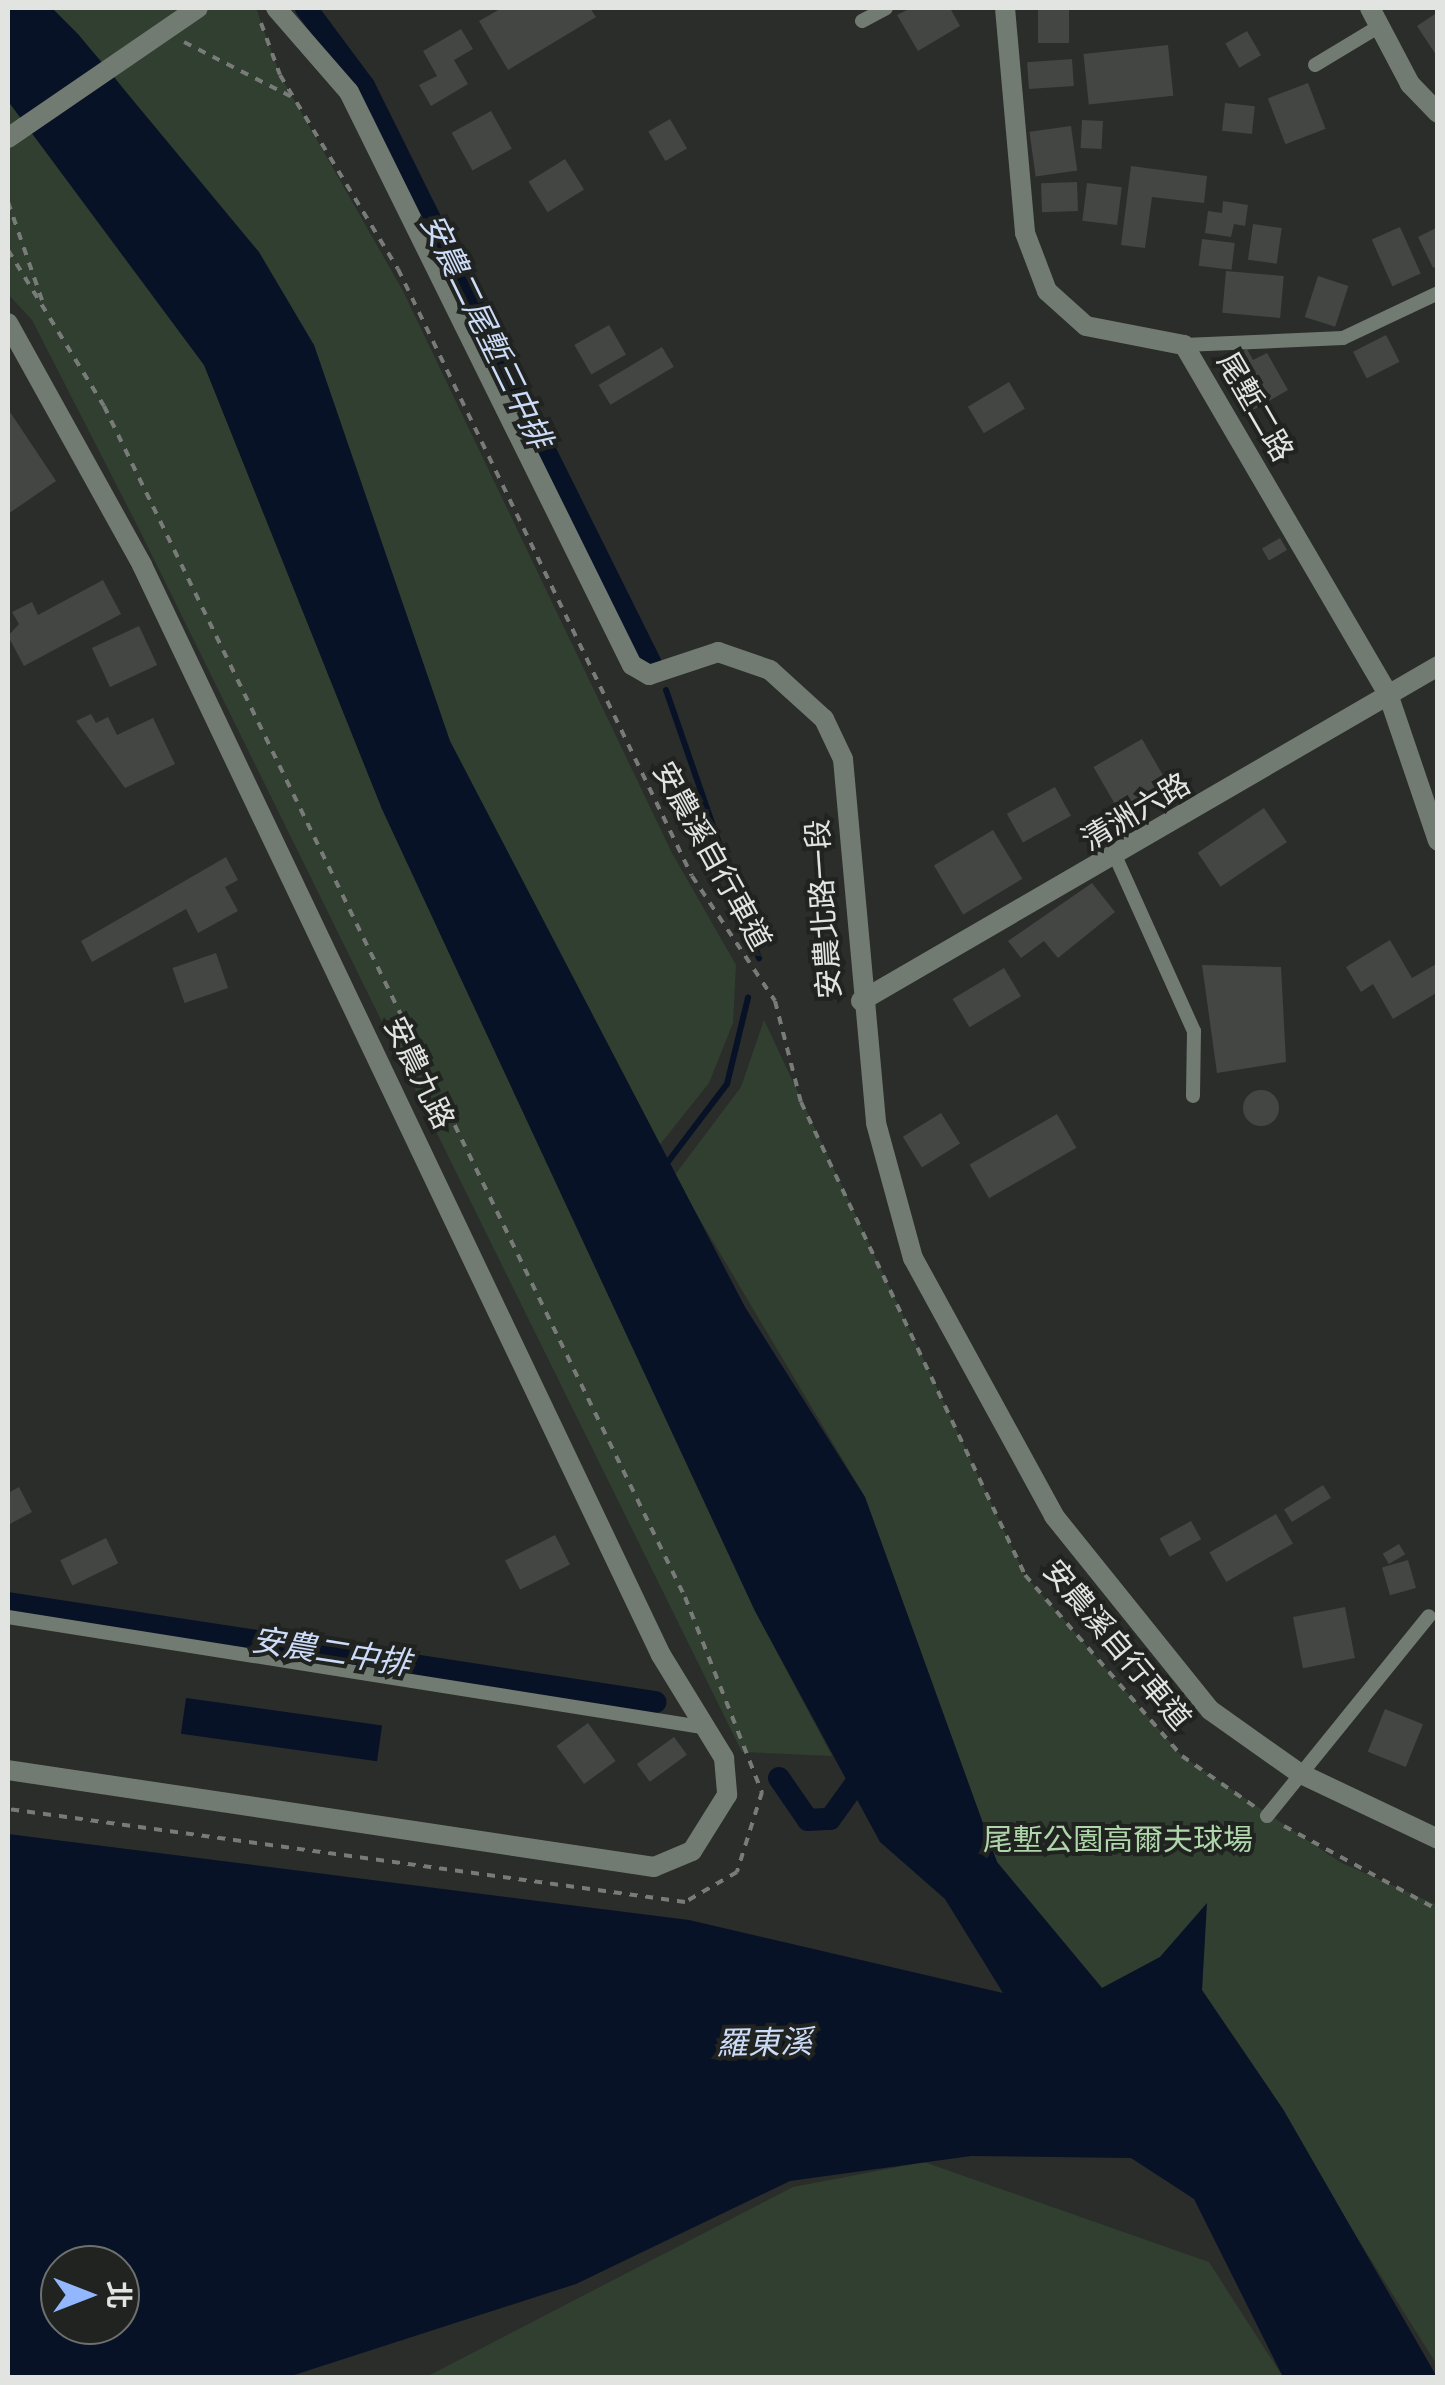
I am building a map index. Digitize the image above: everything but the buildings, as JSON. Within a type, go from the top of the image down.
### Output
[{"type":"street","points":[[8,138],[198,8]]},
{"type":"street","name":"安農北路一段","points":[[276,8],[349,92],[632,665],[648,674],[718,652],[770,670],[824,719],[843,760],[860,1001],[876,1123],[913,1258],[1054,1516],[1210,1710],[1299,1773],[1438,1838]]},
{"type":"street","name":"尾塹二路","points":[[1006,8],[1024,233],[1047,291],[1086,326],[1184,345],[1388,694],[1438,841]]},
{"type":"street","points":[[1375,17],[1438,113]]},
{"type":"street","name":"安農九路","points":[[8,323],[142,566],[702,1726],[724,1758],[726,1795],[692,1851],[654,1867],[593,1864],[8,1770]]},
{"type":"street","name":"清洲六路","points":[[860,1001],[1116,860],[1438,666]]},
{"type":"lane","points":[[862,21],[886,8]]},
{"type":"lane","points":[[1315,65],[1375,17]]},
{"type":"lane","points":[[1184,345],[1343,338],[1438,293]]},
{"type":"lane","points":[[1116,860],[1194,1031],[1193,1096]]},
{"type":"lane","points":[[1267,1816],[1429,1616]]},
{"type":"lane","points":[[8,1617],[702,1726]]},
{"type":"path","name":"安農溪自行車道","points":[[256,8],[296,99],[398,269],[692,876],[775,1001],[801,1102],[1025,1574],[1182,1756],[1267,1816],[1438,1910]]},
{"type":"path","points":[[174,31],[193,54],[296,99]]},
{"type":"path","points":[[8,202],[32,249],[42,302]]},
{"type":"path","points":[[8,250],[104,406],[685,1597],[762,1792],[737,1872],[685,1902],[8,1809]]},
{"type":"green space","points":[[52,8],[256,8],[280,75],[403,291],[672,853],[736,965],[733,1023],[709,1083],[658,1147],[450,741],[314,345],[107,67]]},
{"type":"green space","points":[[8,101],[204,365],[382,809],[755,1611],[832,1756],[742,1752],[139,529],[32,320],[8,294]]},
{"type":"green space","name":"尾塹公園高爾夫球場","points":[[764,1020],[1025,1575],[1182,1756],[1340,1862],[1437,1905],[1437,2365],[1202,1990],[1206,1905],[1160,1957],[1102,1988],[997,1862],[865,1497],[674,1176],[741,1087]]},
{"type":"green space","points":[[924,2162],[1209,2262],[1283,2377],[426,2377],[793,2187]]},
{"type":"water","name":"羅東溪","points":[[8,8],[52,8],[78,34],[259,252],[314,345],[450,741],[745,1307],[865,1497],[997,1862],[1102,1988],[1160,1957],[1207,1903],[1202,1990],[1283,2109],[1437,2377],[1283,2377],[1194,2199],[1131,2158],[971,2156],[790,2181],[576,2284],[288,2377],[8,2377],[8,1834],[689,1920],[1003,1993],[945,1899],[880,1842],[755,1611],[382,809],[204,365],[8,101]]},
{"type":"water","points":[[186,1698],[382,1726],[377,1761],[181,1734]]},
{"type":"waterway","name":"安農二尾塹三中排","points":[[306,8],[364,86],[651,664]]},
{"type":"waterway","points":[[666,690],[759,958]]},
{"type":"waterway","points":[[664,1167],[727,1084],[748,998]]},
{"type":"waterway","name":"安農二中排","points":[[8,1603],[655,1702]]},
{"type":"waterway","name":"安農二中排","points":[[779,1778],[808,1820],[830,1819],[866,1769]]}]
